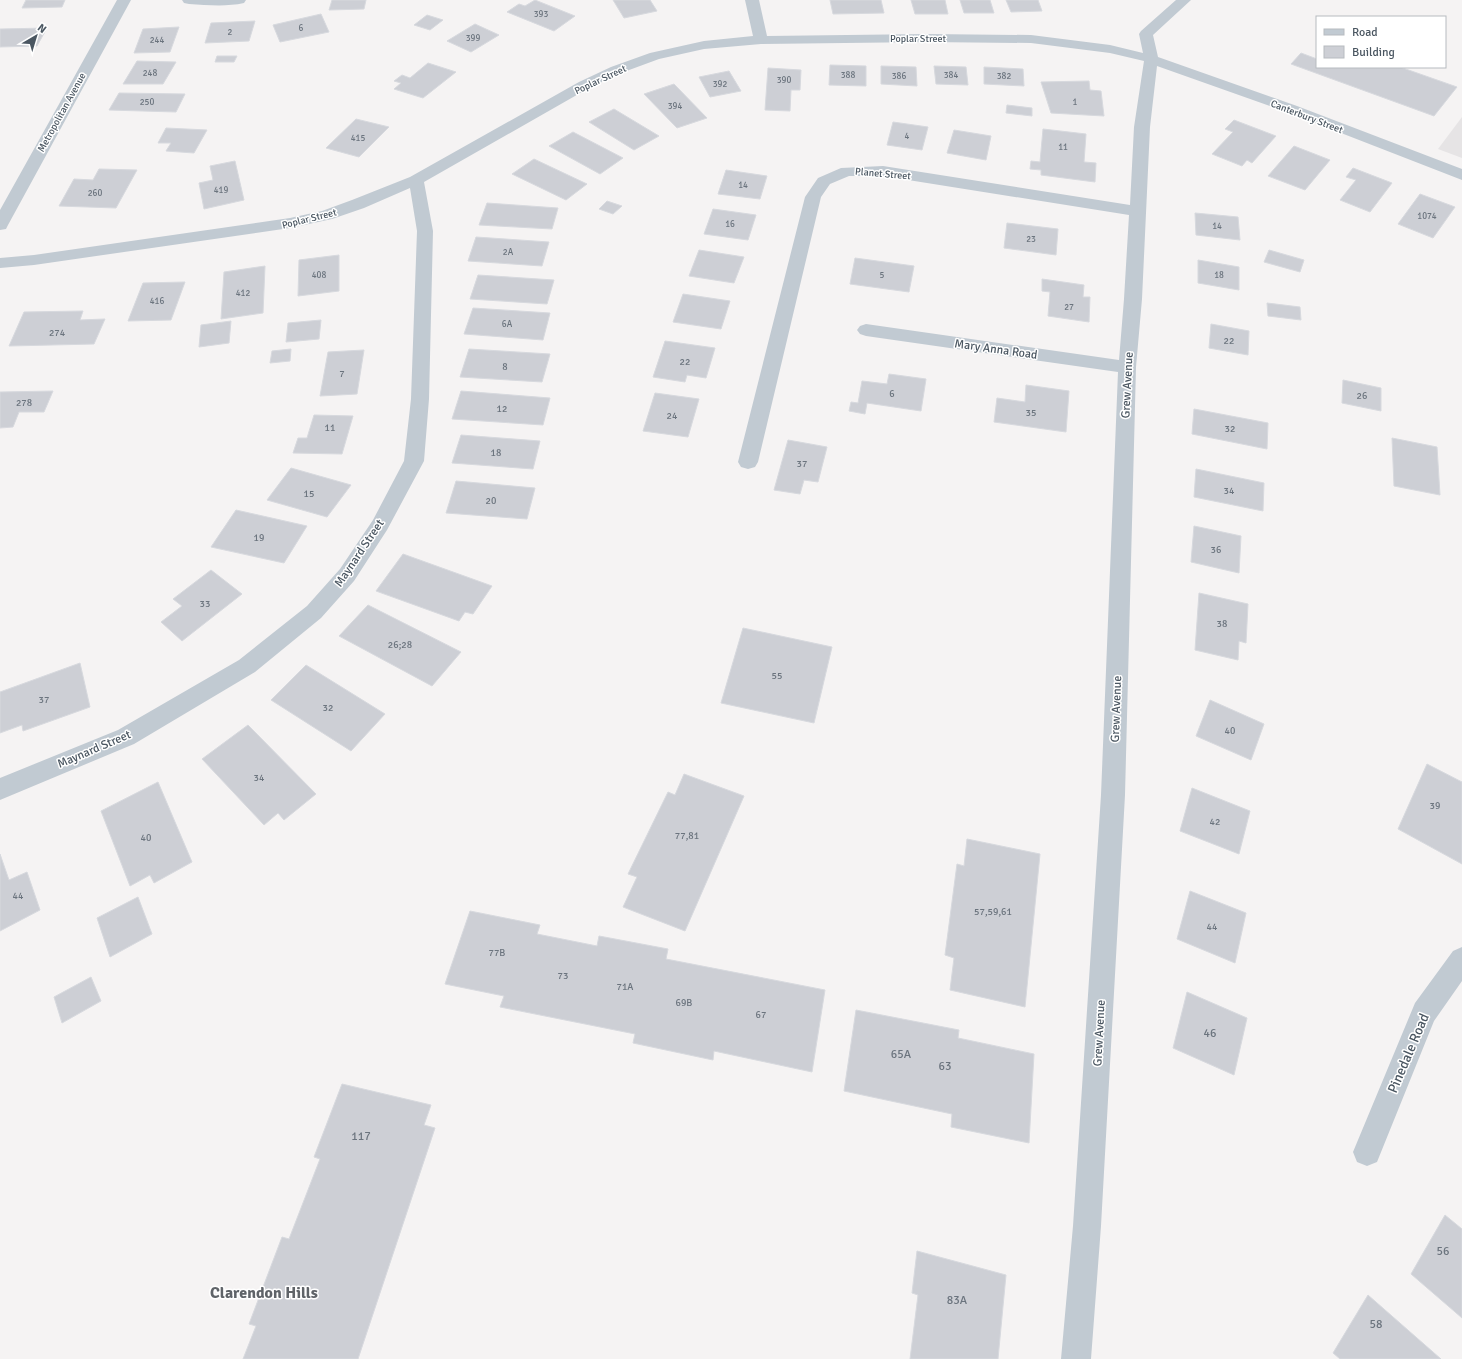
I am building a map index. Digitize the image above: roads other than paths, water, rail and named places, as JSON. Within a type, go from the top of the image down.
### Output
[{"type":"street","name":"Metropolitan Avenue","points":[[0,225],[124,0]]},
{"type":"street","points":[[189,0],[239,0]]},
{"type":"street","points":[[752,0],[761,40]]},
{"type":"street","points":[[1151,60],[1146,34],[1184,0]]},
{"type":"street","name":"Poplar Street","points":[[0,263],[34,260],[290,224],[326,215],[358,204],[416,180],[584,85],[616,70],[655,56],[704,44],[761,40],[927,38],[1031,39],[1102,48],[1151,60]]},
{"type":"street","name":"Canterbury Street","points":[[1151,60],[1292,109],[1462,175]]},
{"type":"street","name":"Grew Avenue","points":[[1076,1359],[1087,1226],[1113,795],[1127,367],[1133,300],[1142,127],[1151,60]]},
{"type":"street","name":"Planet Street","points":[[748,462],[813,197],[824,181],[847,170],[883,171],[1137,211]]},
{"type":"street","name":"Maynard Street","points":[[0,789],[126,737],[247,666],[314,612],[347,575],[380,525],[414,461],[420,399],[426,231],[416,180]]},
{"type":"street","name":"Mary Anna Road","points":[[866,330],[1127,367]]},
{"type":"street","name":"Pinedale Road","points":[[1367,1152],[1424,1012],[1462,960]]},
{"type":"district","name":"Clarendon Hills","points":[[264,1292]]}]
